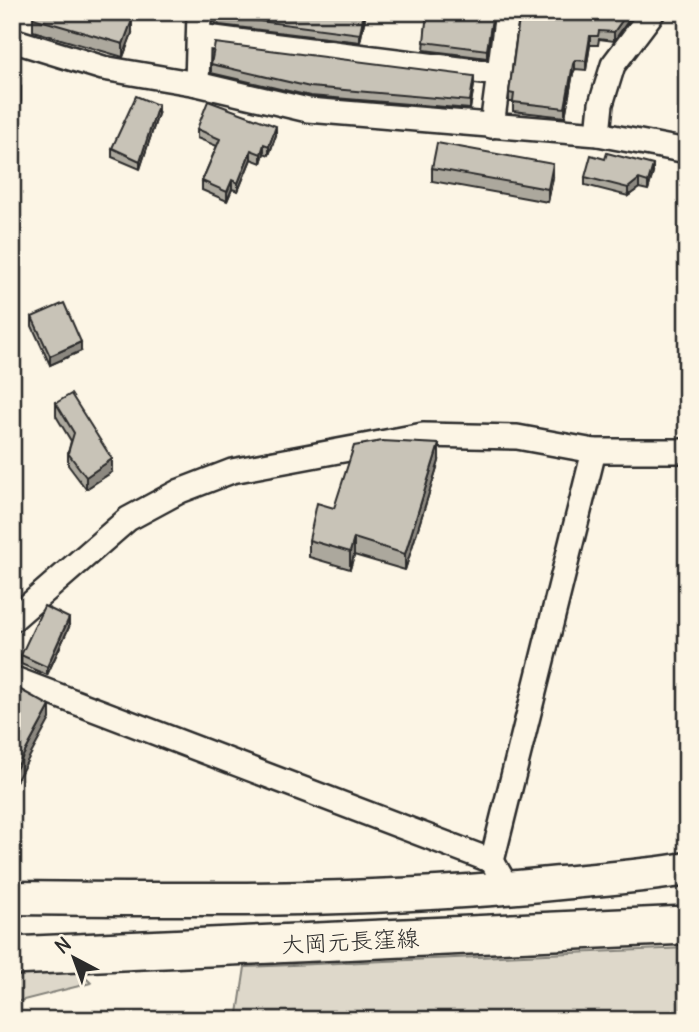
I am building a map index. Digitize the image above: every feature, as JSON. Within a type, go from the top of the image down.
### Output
[{"type":"main road","name":"大岡元長窪線","points":[[12,956],[687,925]]},
{"type":"street","points":[[197,84],[199,12]]},
{"type":"street","points":[[492,126],[507,12]]},
{"type":"street","points":[[598,134],[601,104],[613,65],[653,12]]},
{"type":"street","points":[[199,36],[499,74]]},
{"type":"street","points":[[12,40],[103,68],[197,84],[344,116],[598,134],[687,151]]},
{"type":"street","points":[[12,620],[128,519],[180,491],[232,471],[423,435],[517,437],[594,451],[687,451]]},
{"type":"street","points":[[492,861],[594,451]]},
{"type":"street","points":[[12,678],[492,861],[508,888]]},
{"type":"street","points":[[12,898],[178,901],[334,898],[508,888],[687,869]]},
{"type":"shaded area","points":[[687,948],[687,1020],[237,1020],[245,967]]},
{"type":"shaded area","points":[[63,954],[91,983],[12,1003],[12,961]]},
{"type":"building","points":[[35,12],[110,12],[132,20],[123,44],[33,18]]},
{"type":"building","points":[[213,12],[364,12],[360,34],[220,16]]},
{"type":"building","points":[[427,12],[493,12],[487,50],[424,42]]},
{"type":"building","points":[[520,12],[628,12],[614,32],[599,31],[598,36],[590,36],[586,61],[575,60],[573,64],[565,108],[513,102],[514,94],[509,93]]},
{"type":"building","points":[[215,43],[474,76],[470,101],[310,87],[211,64]]},
{"type":"building","points":[[12,84],[21,86],[12,120]]},
{"type":"building","points":[[136,96],[158,105],[140,161],[112,148]]},
{"type":"building","points":[[208,101],[276,126],[269,146],[264,144],[261,154],[251,150],[238,183],[232,180],[227,192],[202,181],[220,139],[197,129]]},
{"type":"building","points":[[437,143],[553,164],[548,189],[432,168]]},
{"type":"building","points":[[607,153],[653,165],[648,182],[639,179],[628,188],[585,177],[591,155],[605,159]]},
{"type":"building","points":[[64,303],[81,342],[50,356],[32,317]]},
{"type":"building","points":[[71,394],[112,459],[86,477],[68,453],[74,433],[56,403]]},
{"type":"building","points":[[382,441],[439,444],[405,554],[354,538],[350,552],[309,540],[317,503],[334,508],[354,446]]},
{"type":"building","points":[[44,606],[69,618],[47,667],[21,655]]},
{"type":"building","points":[[19,689],[50,706],[12,776],[12,690],[17,692]]}]
